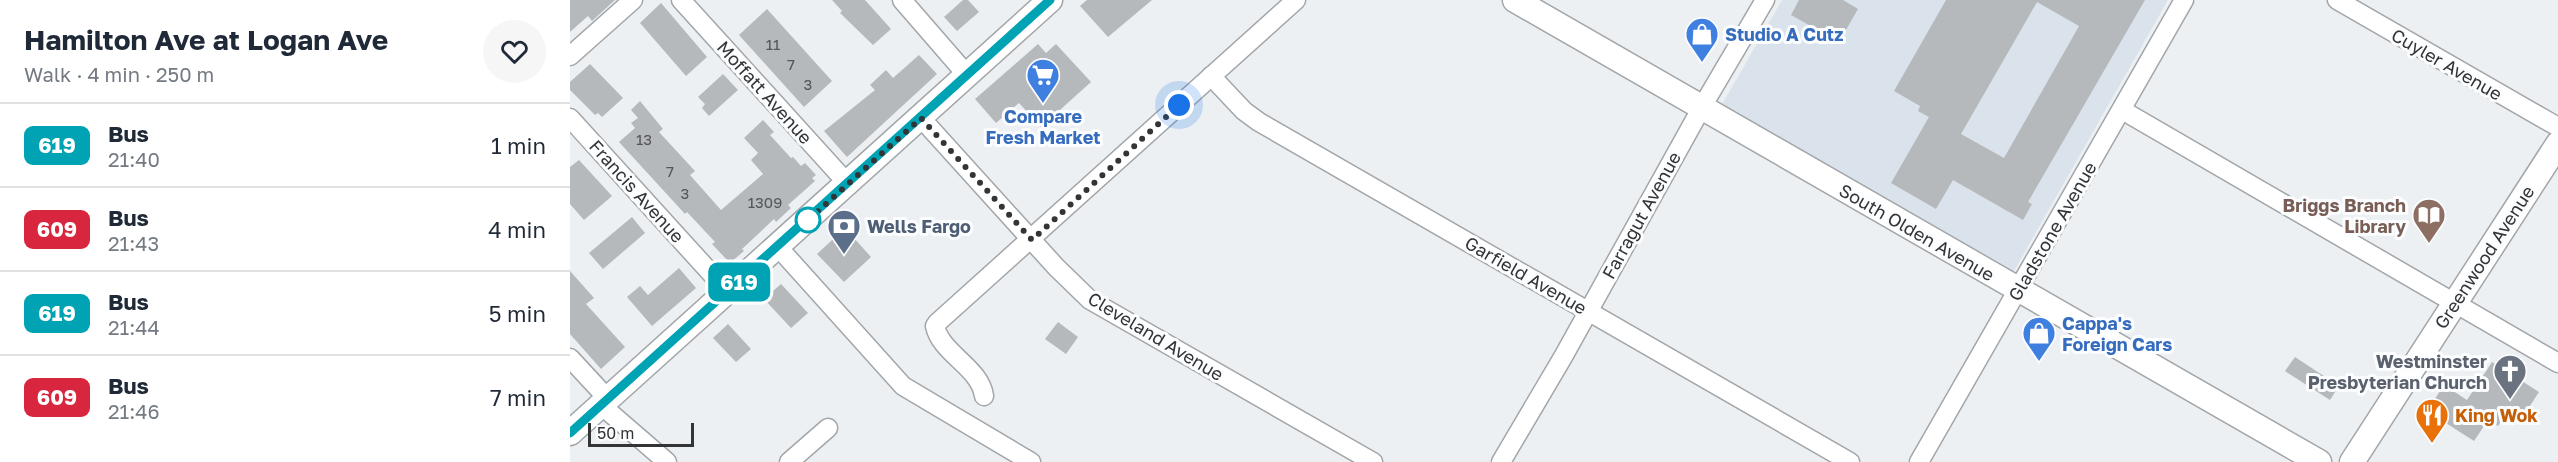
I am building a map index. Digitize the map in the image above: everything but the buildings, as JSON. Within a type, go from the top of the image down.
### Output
[{"type":"main road","points":[[570,433],[778,248],[1050,0]]},
{"type":"main road","name":"South Olden Avenue","points":[[1515,0],[2319,462]]},
{"type":"main road","name":"Greenwood Avenue","points":[[2352,462],[2558,144]]},
{"type":"street","points":[[570,56],[633,0]]},
{"type":"street","name":"Moffatt Avenue","points":[[681,0],[848,184]]},
{"type":"street","points":[[902,0],[967,75]]},
{"type":"street","points":[[984,396],[975,378],[939,337],[935,326],[937,322],[1032,240],[1296,0]]},
{"type":"street","name":"Farragut Avenue","points":[[1501,462],[1765,0]]},
{"type":"street","name":"Gladstone Avenue","points":[[1918,462],[2184,0]]},
{"type":"street","name":"Cuyler Avenue","points":[[2337,0],[2558,127]]},
{"type":"street","name":"Garfield Avenue","points":[[1211,76],[1244,111],[1259,122],[1588,309],[1850,462]]},
{"type":"street","points":[[2122,110],[2558,363]]},
{"type":"street","name":"Francis Avenue","points":[[570,118],[728,292]]},
{"type":"street","name":"Cleveland Avenue","points":[[921,118],[1062,274],[1090,300],[1373,462]]},
{"type":"street","points":[[778,248],[903,386],[1030,462]]},
{"type":"street","points":[[570,358],[604,402],[667,462]]},
{"type":"street","points":[[789,462],[828,428]]},
{"type":"shaded area","points":[[1782,0],[2168,0],[2014,271],[1721,106]]},
{"type":"bus line","name":"619","points":[[570,433],[1050,0]]},
{"type":"place","name":"Studio A Cutz","points":[[1702,63]]},
{"type":"place","name":"Compare Fresh Market","points":[[1043,104]]},
{"type":"place","name":"Briggs Branch Library","points":[[2429,244]]},
{"type":"place","name":"Wells Fargo","points":[[844,255]]},
{"type":"place","name":"Cappa's Foreign Cars","points":[[2039,362]]},
{"type":"place","name":"Westminster Presbyterian Church","points":[[2510,400]]},
{"type":"place","name":"King Wok","points":[[2432,444]]},
{"type":"route","points":[[808,220],[805,223],[921,118],[1032,240],[1179,105]]}]
